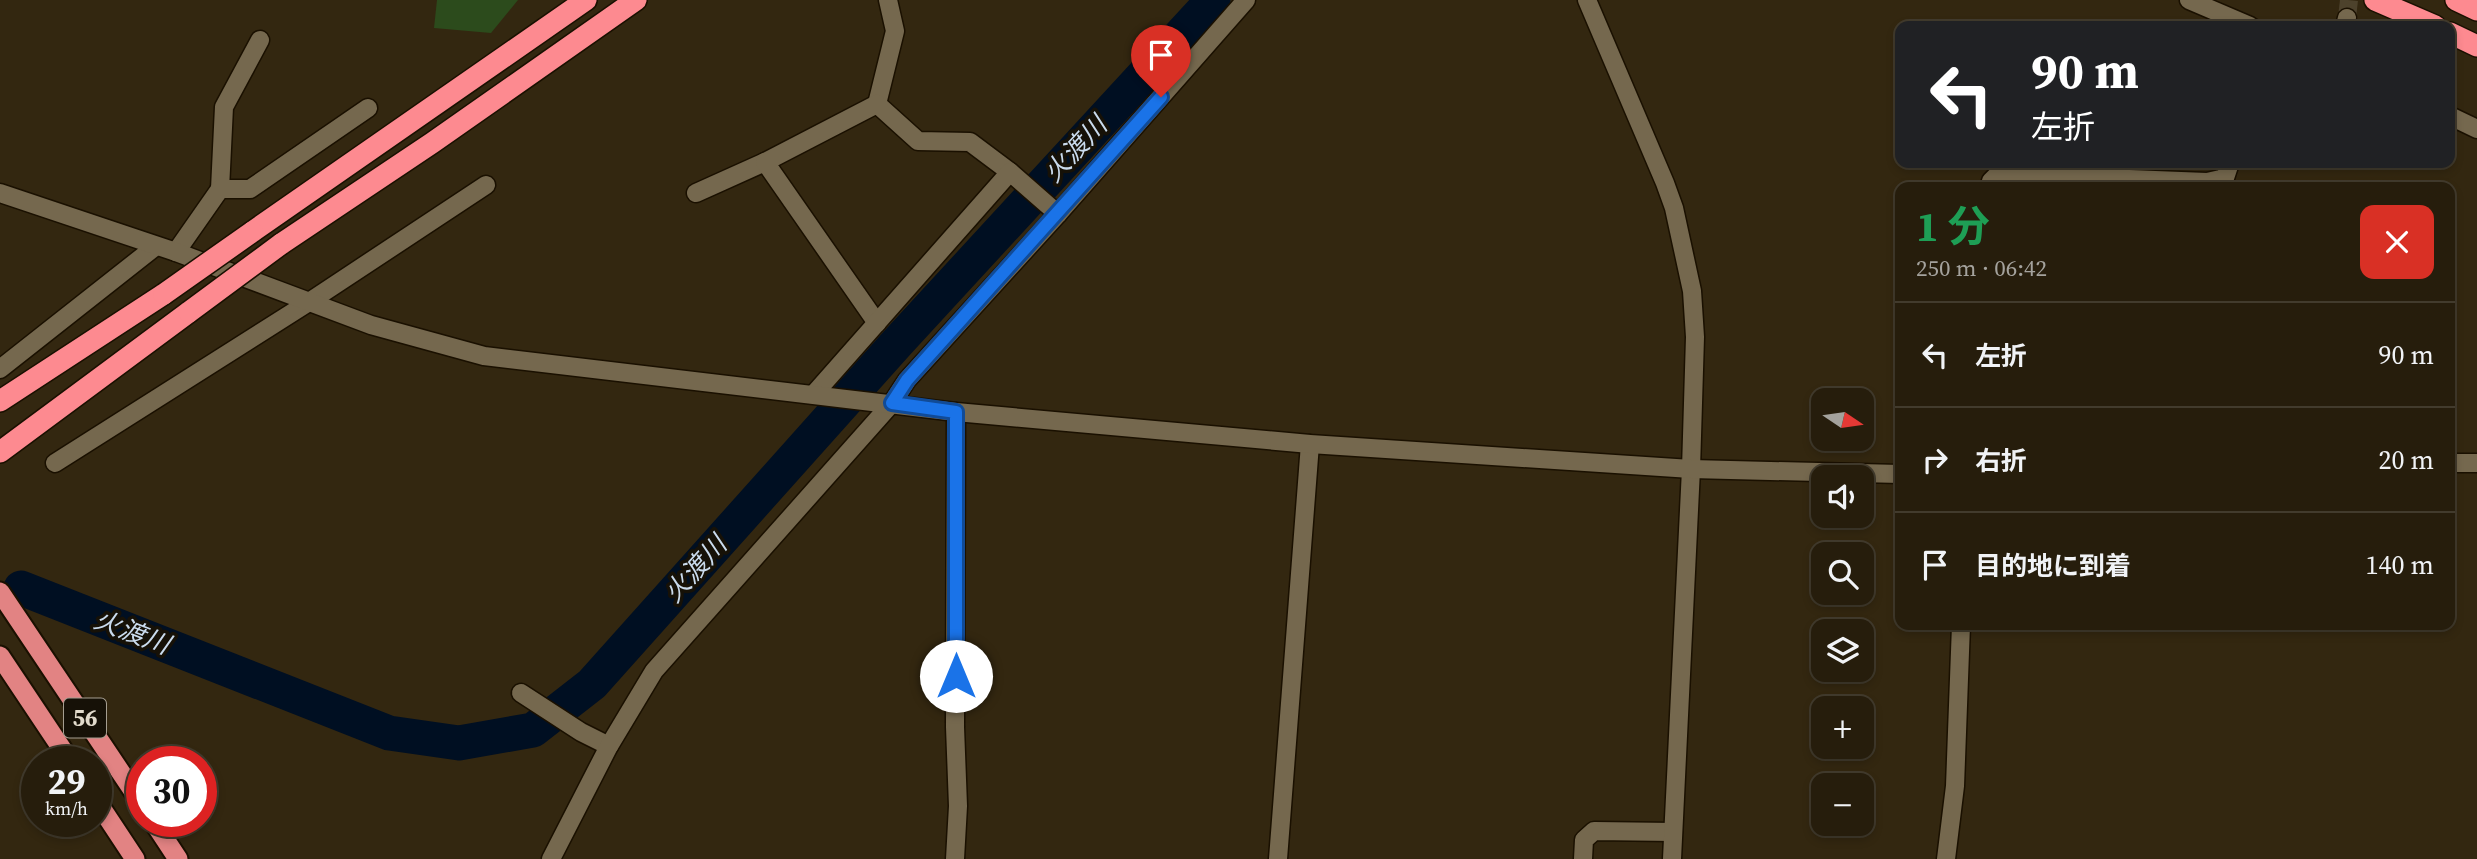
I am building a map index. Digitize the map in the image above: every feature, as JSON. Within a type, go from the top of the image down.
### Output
[{"type":"highway","points":[[0,401],[164,294],[586,0]]},
{"type":"highway","points":[[0,452],[281,244],[432,143],[636,0]]},
{"type":"highway","points":[[2375,0],[2423,21]]},
{"type":"highway","points":[[2456,0],[2477,10]]},
{"type":"highway","points":[[2455,35],[2477,46]]},
{"type":"highway","name":"56","points":[[0,592],[126,780]]},
{"type":"highway","name":"56","points":[[0,656],[60,746]]},
{"type":"highway","points":[[112,824],[135,859]]},
{"type":"highway","points":[[164,837],[178,859]]},
{"type":"street","points":[[696,193],[765,162],[877,104],[895,31],[888,0]]},
{"type":"street","points":[[551,859],[610,746],[654,671],[1054,210],[1247,0]]},
{"type":"street","points":[[1587,0],[1655,156],[1674,208],[1692,291],[1695,337],[1691,470],[1672,859]]},
{"type":"street","points":[[2189,0],[2238,21]]},
{"type":"street","points":[[176,252],[220,189],[224,107],[260,40]]},
{"type":"street","points":[[877,104],[918,141],[970,142],[1054,210]]},
{"type":"street","points":[[220,189],[250,189],[368,108]]},
{"type":"street","points":[[2455,119],[2477,130]]},
{"type":"street","points":[[765,162],[877,323]]},
{"type":"street","points":[[1991,182],[1998,174],[2207,182],[2225,178],[2228,168]]},
{"type":"street","points":[[822,395],[877,323],[1014,176]]},
{"type":"street","points":[[55,463],[309,302],[486,185]]},
{"type":"street","points":[[0,193],[176,252],[371,325],[484,356],[956,412],[1310,444],[1691,470],[1895,474]]},
{"type":"street","points":[[0,369],[156,246]]},
{"type":"street","points":[[955,859],[958,806],[955,727],[956,412]]},
{"type":"street","points":[[1278,859],[1310,444]]},
{"type":"street","points":[[2455,463],[2477,463]]},
{"type":"street","points":[[1946,859],[1955,786],[1961,630]]},
{"type":"street","points":[[521,694],[581,732],[610,746]]},
{"type":"street","points":[[1583,859],[1584,840],[1594,831],[1673,832]]},
{"type":"green space","points":[[437,0],[518,0],[491,33],[434,28]]},
{"type":"waterway","name":"火渡川","points":[[21,588],[389,733],[459,743],[533,730],[592,684],[897,343],[1213,0]]},
{"type":"tunnel","points":[[2347,18],[2349,0]]},
{"type":"route","points":[[956,676],[956,412],[892,403],[907,380],[1161,97]]}]
